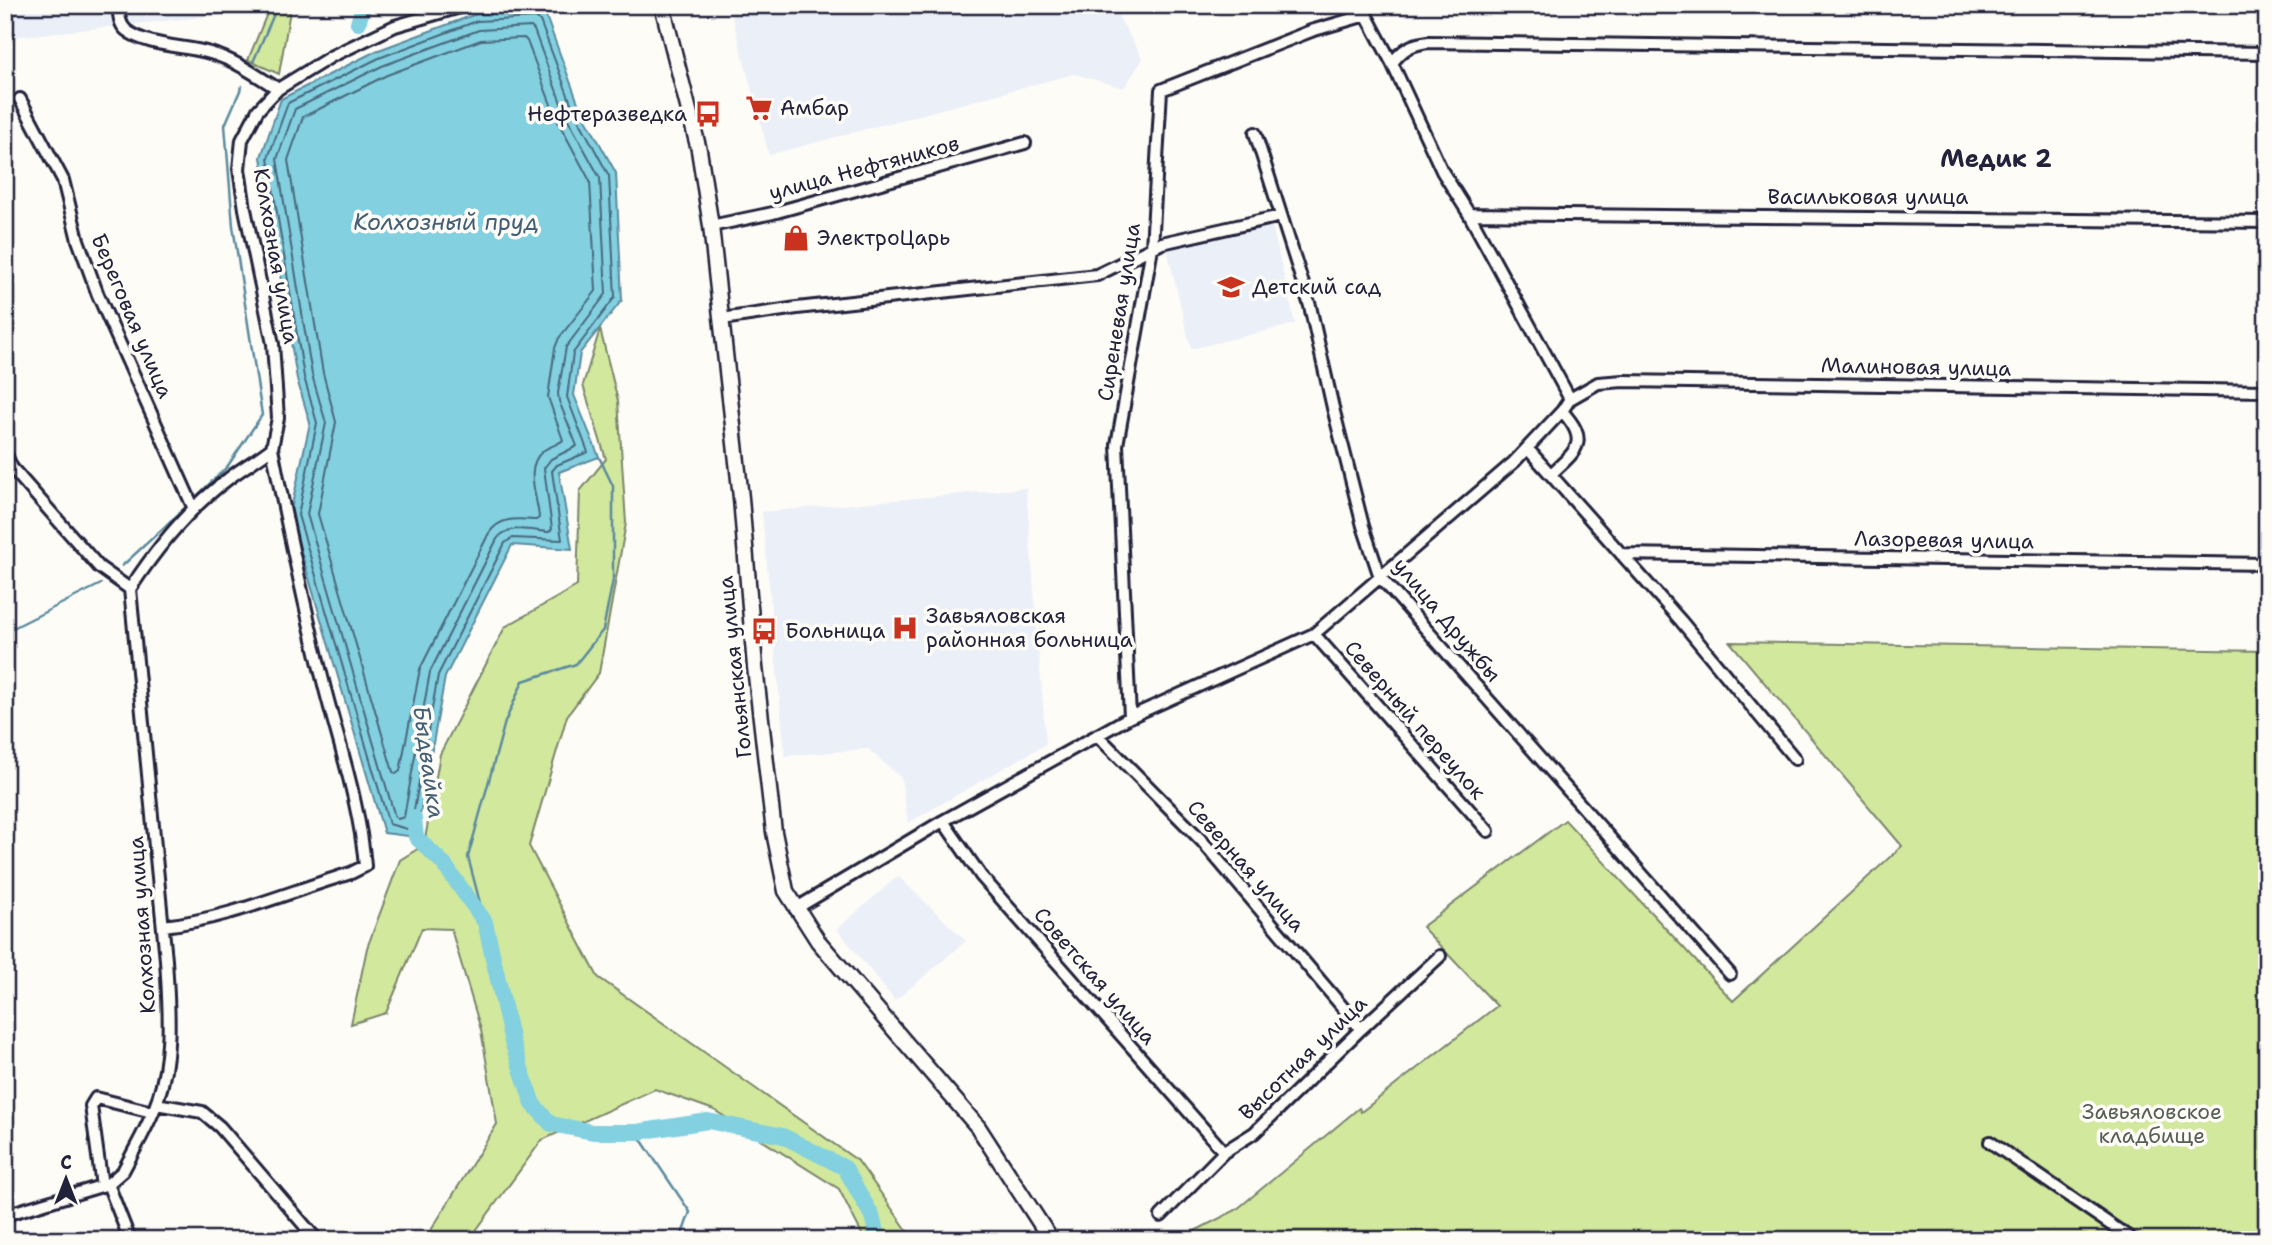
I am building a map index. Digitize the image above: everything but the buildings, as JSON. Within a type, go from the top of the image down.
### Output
[{"type":"main road","name":"Гольянская улица","points":[[662,5],[699,150],[711,226],[755,667],[774,832],[786,891],[795,909],[818,941],[978,1127],[1051,1240]]},
{"type":"street","points":[[118,5],[121,23],[128,32],[159,43],[218,55],[278,89]]},
{"type":"street","name":"Колхозная улица","points":[[272,448],[278,418],[273,344],[245,209],[240,169],[242,140],[258,110],[278,89],[332,56],[396,26],[467,5]]},
{"type":"street","points":[[795,909],[943,821],[1130,716],[1314,634],[1527,448],[1570,399],[1469,214],[1442,170],[1364,10]]},
{"type":"street","name":"Сиреневая улица","points":[[1130,716],[1118,445],[1152,248],[1161,90],[1364,10]]},
{"type":"street","points":[[1392,63],[1401,52],[1413,44],[1429,43],[2267,53]]},
{"type":"street","name":"Береговая улица","points":[[20,99],[63,180],[78,240],[99,295],[194,509]]},
{"type":"street","name":"улица Дружбы","points":[[1255,132],[1310,306],[1353,487],[1380,577],[1730,974]]},
{"type":"street","name":"улица Нефтяников","points":[[711,226],[773,213],[1026,143]]},
{"type":"street","name":"Васильковая улица","points":[[1469,214],[2267,222]]},
{"type":"street","points":[[722,319],[1097,275],[1162,243],[1281,216]]},
{"type":"street","name":"Малиновая улица","points":[[1570,399],[1598,383],[1623,382],[2267,391]]},
{"type":"street","points":[[1551,474],[1573,454],[1578,440],[1576,427],[1562,411]]},
{"type":"street","points":[[5,453],[12,468],[99,567],[130,589],[148,562],[194,509],[226,480],[272,448],[288,530],[362,832],[365,866],[234,912],[205,920],[163,926]]},
{"type":"street","points":[[1527,448],[1681,621],[1796,759]]},
{"type":"street","name":"Лазоревая улица","points":[[1621,554],[2267,564]]},
{"type":"street","name":"Колхозная улица","points":[[105,1185],[123,1171],[154,1108],[168,1049],[169,1015],[163,926],[130,589]]},
{"type":"street","name":"Северный переулок","points":[[1314,634],[1488,831]]},
{"type":"street","name":"Северная улица","points":[[1097,735],[1202,841],[1361,1029]]},
{"type":"street","name":"Советская улица","points":[[943,821],[981,876],[1224,1152]]},
{"type":"street","name":"Высотная улица","points":[[1161,1216],[1224,1152],[1254,1133],[1440,956]]},
{"type":"street","points":[[130,1240],[105,1185],[91,1106],[96,1098],[154,1108],[202,1112],[220,1127],[317,1240]]},
{"type":"street","points":[[1990,1142],[2133,1240]]},
{"type":"street","points":[[5,1215],[105,1185]]},
{"type":"shaded area","points":[[5,5],[258,5],[259,11],[5,38]]},
{"type":"shaded area","points":[[729,5],[1112,5],[1143,59],[1124,88],[1074,74],[769,155]]},
{"type":"shaded area","name":"Детский сад","points":[[1272,225],[1295,324],[1191,349],[1167,249]]},
{"type":"shaded area","name":"Завьяловская районная больница","points":[[1026,488],[1046,744],[908,823],[901,778],[868,749],[785,756],[762,512]]},
{"type":"shaded area","points":[[898,876],[966,941],[895,1001],[837,929]]},
{"type":"green space","points":[[291,5],[279,74],[248,60],[268,11]]},
{"type":"green space","points":[[600,329],[618,401],[626,523],[599,673],[567,716],[529,846],[598,977],[858,1161],[914,1240],[865,1240],[839,1189],[714,1110],[655,1089],[542,1140],[469,1240],[428,1235],[497,1124],[481,1030],[451,929],[422,928],[386,1013],[351,1024],[367,948],[400,860],[424,845],[440,754],[505,627],[577,586],[580,491],[606,459],[583,385]]},
{"type":"green space","name":"Завьяловское кладбище","points":[[1730,642],[2267,651],[2267,1240],[1177,1240],[1236,1210],[1359,1108],[1361,1112],[1497,1006],[1422,927],[1565,820],[1733,1001],[1902,846]]},
{"type":"water","name":"Колхозный пруд","points":[[544,11],[580,108],[616,173],[622,300],[580,353],[574,395],[599,457],[559,472],[572,549],[512,545],[445,677],[416,837],[384,833],[290,514],[310,423],[297,379],[261,157],[281,99],[376,51],[476,14]]},
{"type":"waterway","points":[[253,62],[278,5]]},
{"type":"waterway","name":"Быдвайка","points":[[358,23],[364,5]]},
{"type":"waterway","points":[[197,496],[227,467],[262,415],[233,226],[225,125],[242,86]]},
{"type":"waterway","points":[[485,922],[468,857],[505,722],[523,681],[576,664],[603,630],[613,580],[613,486],[599,457]]},
{"type":"waterway","points":[[122,566],[185,508]]},
{"type":"waterway","points":[[5,632],[101,584]]},
{"type":"waterway","name":"Быдвайка","points":[[414,818],[416,837],[443,863],[485,922],[512,1042],[533,1104],[551,1124],[593,1132],[637,1132],[708,1121],[783,1136],[845,1168],[872,1216],[878,1240]]},
{"type":"waterway","points":[[636,1132],[690,1212],[680,1240]]},
{"type":"place","name":"Амбар","points":[[759,108]]},
{"type":"place","name":"Нефтеразведка","points":[[708,114]]},
{"type":"place","name":"ЭлектроЦарь","points":[[796,238]]},
{"type":"place","name":"Детский сад","points":[[1231,287]]},
{"type":"place","name":"Завьяловская районная больница","points":[[905,628]]},
{"type":"place","name":"Больница","points":[[764,631]]},
{"type":"district","name":"Медик 2","points":[[1996,159]]}]
